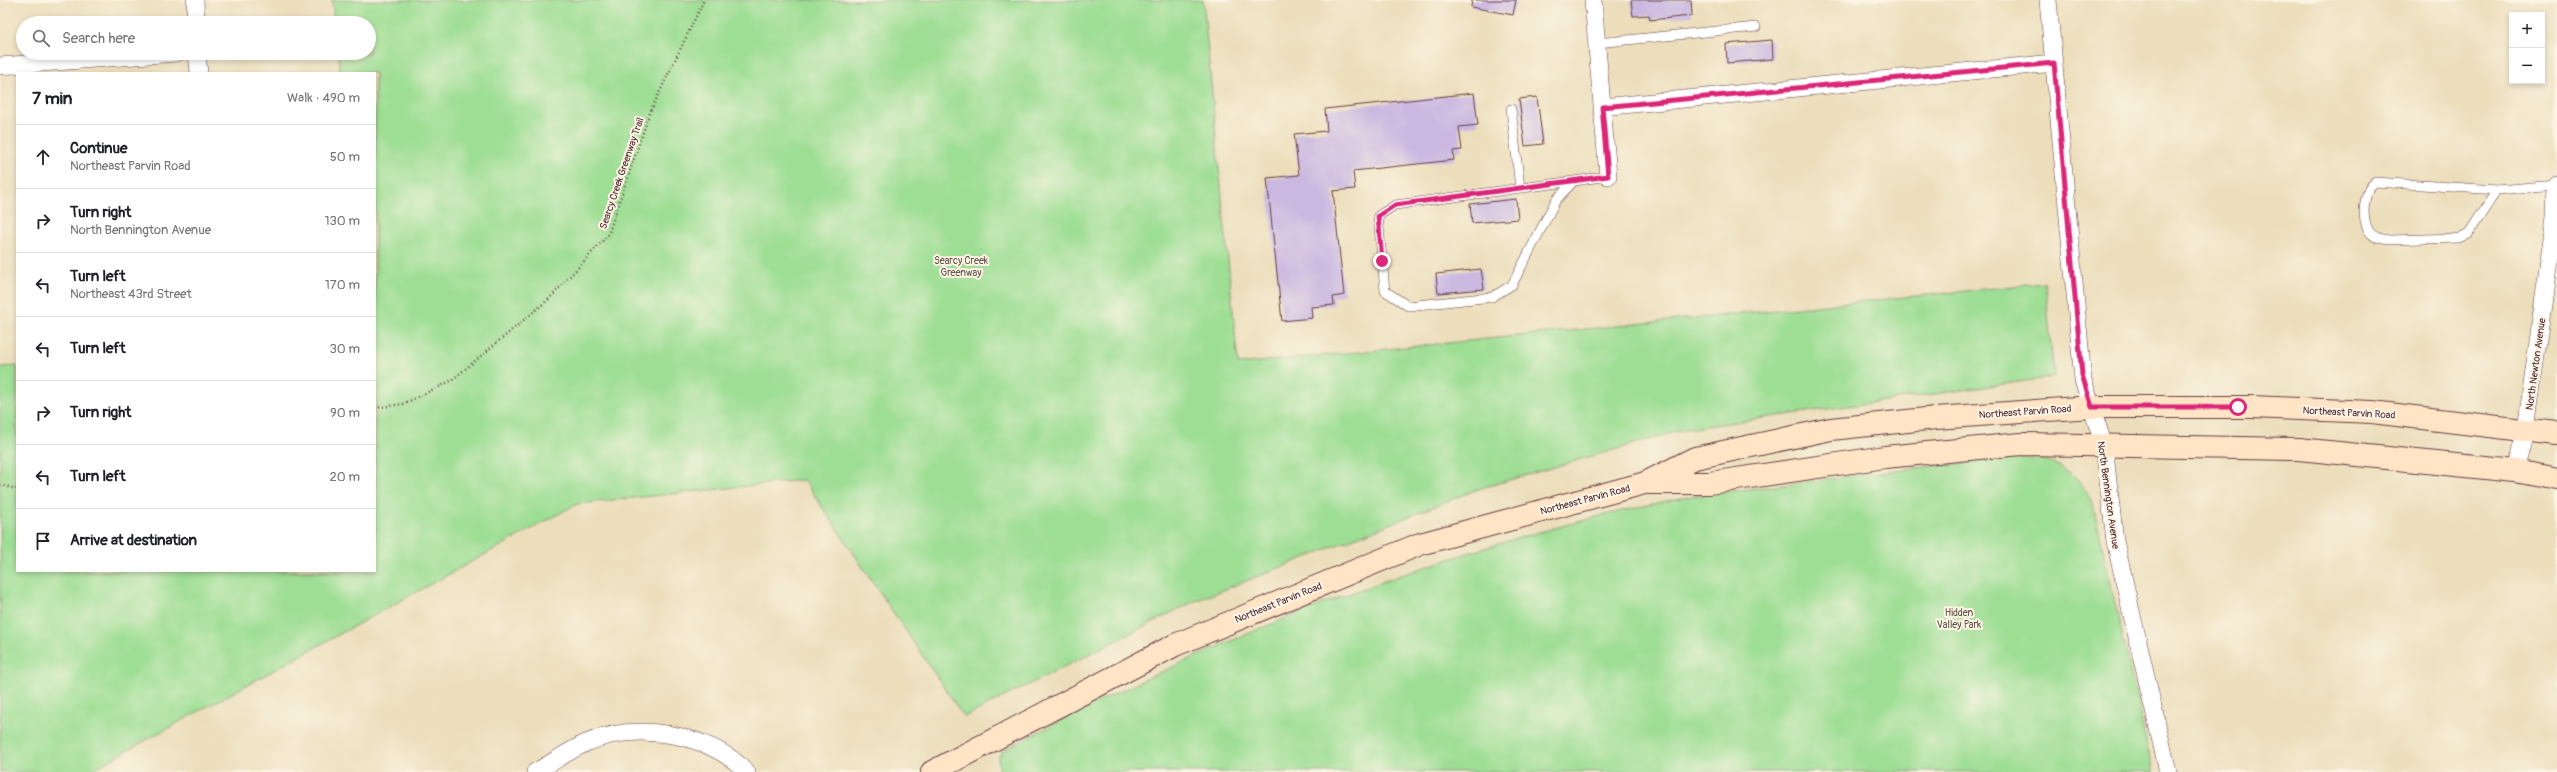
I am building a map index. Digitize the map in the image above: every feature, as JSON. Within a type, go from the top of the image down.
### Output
[{"type":"main road","name":"Northeast Parvin Road","points":[[932,772],[1175,644],[1420,544],[1645,482],[1695,458],[1831,429],[1936,418],[2092,407],[2252,407],[2372,412],[2526,429],[2557,434]]},
{"type":"main road","name":"Northeast Parvin Road","points":[[1645,482],[1709,483],[1885,457],[2014,445],[2299,449],[2515,471],[2557,479]]},
{"type":"street","points":[[195,0],[196,16]]},
{"type":"street","points":[[1593,0],[1608,176]]},
{"type":"street","name":"North Bennington Avenue","points":[[2048,0],[2082,375],[2104,446],[2115,541],[2168,772]]},
{"type":"street","points":[[0,66],[81,60]]},
{"type":"street","points":[[198,60],[199,72]]},
{"type":"street","points":[[1602,107],[2054,63]]},
{"type":"street","name":"North Newton Avenue","points":[[2515,471],[2526,429],[2555,216],[2556,185]]},
{"type":"street","points":[[535,772],[586,743],[612,735],[644,732],[699,742],[738,763],[747,772]]},
{"type":"lane","points":[[1597,43],[1756,27]]},
{"type":"lane","points":[[1511,109],[1520,188]]},
{"type":"lane","points":[[1574,180],[1556,200],[1512,285],[1492,297],[1408,306],[1385,291],[1378,216],[1395,205],[1574,180],[1608,176]]},
{"type":"lane","points":[[2497,190],[2468,233],[2459,238],[2383,239],[2370,232],[2366,222],[2365,196],[2369,186],[2375,182],[2497,190],[2556,185]]},
{"type":"path","name":"Searcy Creek Greenway Trail","points":[[376,408],[403,404],[451,381],[549,299],[608,235],[650,112],[704,0]]},
{"type":"path","points":[[0,485],[16,489]]},
{"type":"green space","name":"Searcy Creek Greenway","points":[[332,0],[1203,0],[1238,364],[2045,283],[2054,377],[1686,429],[1478,489],[1193,602],[964,717],[804,480],[577,504],[88,772],[0,772],[0,367],[16,366],[16,572],[376,572],[376,72],[340,72],[339,60],[376,60],[376,16],[333,16]]},
{"type":"green space","name":"Hidden Valley Park","points":[[2019,458],[2043,461],[2062,468],[2078,480],[2092,500],[2153,772],[1000,772],[998,758],[1002,751],[1159,673],[1240,637],[1321,604],[1403,574],[1487,547],[1571,524],[1657,503],[1689,497],[1960,463]]},
{"type":"building","points":[[1472,0],[1516,0],[1513,15],[1471,7]]},
{"type":"building","points":[[1631,0],[1691,0],[1692,16],[1650,20],[1649,15],[1633,16]]},
{"type":"building","points":[[1772,40],[1773,59],[1727,63],[1726,44]]},
{"type":"building","points":[[1474,93],[1478,125],[1459,127],[1462,150],[1453,151],[1454,160],[1353,171],[1355,189],[1333,191],[1344,295],[1333,297],[1334,305],[1311,307],[1312,318],[1282,321],[1267,178],[1299,175],[1294,134],[1327,131],[1325,109]]},
{"type":"building","points":[[1537,97],[1543,144],[1525,146],[1519,99]]},
{"type":"building","points":[[1516,199],[1518,219],[1472,223],[1470,204]]},
{"type":"building","points":[[1481,269],[1484,289],[1438,293],[1436,274]]},
{"type":"route","points":[[1382,261],[1378,216],[1395,205],[1608,176],[1602,107],[2054,63],[2082,375],[2092,407],[2238,407]]}]
